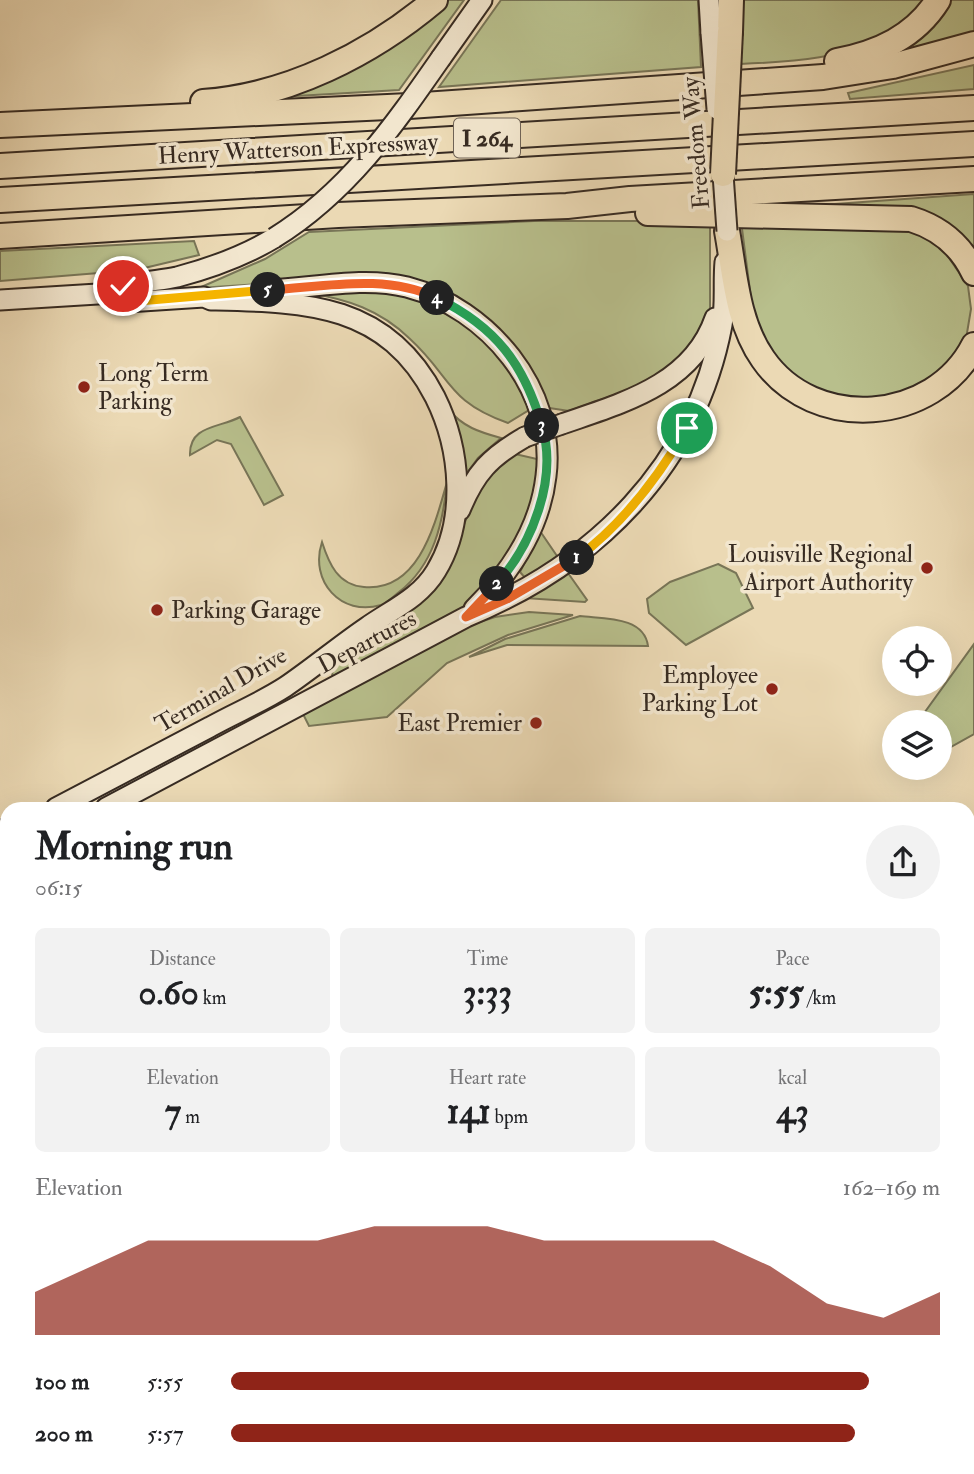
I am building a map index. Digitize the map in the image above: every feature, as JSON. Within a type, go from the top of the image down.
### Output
[{"type":"highway","points":[[72,121],[97,110],[209,102],[245,96],[303,78],[374,44],[435,0]]},
{"type":"highway","points":[[723,174],[721,33],[731,0]]},
{"type":"highway","points":[[724,83],[750,73],[825,64],[883,48],[912,31],[937,0]]},
{"type":"highway","points":[[0,125],[409,106],[770,80],[862,71],[974,44]]},
{"type":"highway","points":[[770,80],[866,81],[974,59]]},
{"type":"highway","name":"Henry Watterson Expressway","points":[[0,166],[971,107]]},
{"type":"highway","name":"Henry Watterson Expressway","points":[[0,200],[974,144]]},
{"type":"highway","points":[[0,236],[363,214],[567,206],[630,199],[974,179]]},
{"type":"highway","points":[[567,206],[631,212],[900,217],[922,222],[944,234],[963,254],[974,273]]},
{"type":"highway","points":[[727,231],[740,306],[752,340],[777,375],[814,400],[854,410],[874,411],[901,405],[942,385],[960,367],[974,345]]},
{"type":"main road","name":"Terminal Drive","points":[[0,300],[114,293],[123,286],[175,277],[210,267],[274,238],[311,214],[361,166],[482,0]]},
{"type":"main road","points":[[709,0],[721,33]]},
{"type":"main road","name":"Freedom Way","points":[[723,174],[727,231],[723,282]]},
{"type":"main road","points":[[452,531],[472,483],[495,455],[525,437],[649,390],[684,369],[707,336],[723,282]]},
{"type":"main road","name":"Departures","points":[[117,802],[466,617],[507,599],[566,565],[609,530],[641,495],[679,442],[699,403],[722,326],[723,282]]},
{"type":"main road","points":[[204,297],[359,283],[390,284],[427,293],[454,306],[497,339],[525,377],[540,419],[545,436],[546,478],[537,516],[517,558],[466,617]]},
{"type":"main road","name":"Terminal Drive","points":[[66,802],[285,687],[369,625],[400,607],[435,572],[452,531],[457,488],[449,434],[434,395],[396,347],[363,323],[324,307],[294,302],[211,300],[204,297],[127,302],[114,293]]},
{"type":"green space","points":[[441,0],[464,0],[399,90],[262,98]]},
{"type":"green space","points":[[501,0],[698,0],[701,67],[439,87]]},
{"type":"green space","points":[[739,0],[926,0],[895,31],[858,48],[800,60],[740,64]]},
{"type":"green space","points":[[944,0],[974,0],[974,33],[908,51],[891,50]]},
{"type":"green space","points":[[974,65],[974,89],[850,99],[848,93]]},
{"type":"green space","points":[[974,194],[974,260],[959,239],[807,206]]},
{"type":"green space","points":[[534,221],[710,221],[710,310],[690,351],[648,383],[569,411],[543,407],[464,306],[319,280],[199,288],[265,259],[309,232]]},
{"type":"green space","points":[[741,221],[885,222],[937,240],[968,286],[971,309],[966,339],[942,373],[895,397],[847,400],[798,381],[756,337]]},
{"type":"green space","points":[[194,241],[199,255],[136,270],[0,281],[0,251]]},
{"type":"green space","points":[[365,289],[394,293],[420,301],[466,324],[502,361],[529,410],[508,423],[488,415],[461,397],[423,352],[398,328],[362,307],[308,293]]},
{"type":"green space","points":[[448,409],[472,428],[501,438],[478,458],[464,477]]},
{"type":"green space","points":[[240,417],[283,495],[264,505],[231,444],[217,440],[190,455],[191,445],[200,433]]},
{"type":"green space","points":[[515,454],[537,459],[537,490],[530,519],[485,590],[462,609],[332,679],[333,662],[397,619],[457,543],[483,475]]},
{"type":"green space","points":[[447,482],[443,513],[435,542],[421,569],[411,581],[381,605],[353,606],[332,593],[320,570],[322,542],[336,572],[347,582],[364,587],[383,586],[398,579],[422,552],[437,517]]},
{"type":"green space","points":[[540,531],[559,559],[526,579],[520,572]]},
{"type":"green space","points":[[718,564],[736,573],[753,608],[686,645],[649,613],[647,599],[670,582]]},
{"type":"green space","points":[[568,573],[587,600],[585,602],[524,598]]},
{"type":"green space","points":[[529,612],[573,615],[508,635],[447,663],[387,717],[309,726],[303,714],[468,626],[495,617]]},
{"type":"green space","points":[[580,616],[631,624],[645,636],[648,646],[507,645],[469,657],[505,639]]},
{"type":"green space","points":[[974,644],[974,734],[952,746],[952,710],[926,710],[936,696],[952,696],[952,674]]},
{"type":"place","name":"Long Term Parking","points":[[84,387]]},
{"type":"place","name":"Louisville Regional Airport Authority","points":[[927,568]]},
{"type":"place","name":"Parking Garage","points":[[157,610]]},
{"type":"place","name":"Employee Parking Lot","points":[[772,689]]},
{"type":"place","name":"East Premier","points":[[536,723]]},
{"type":"route","points":[[123,286],[114,293],[127,302],[359,283],[390,284],[427,293],[454,306],[497,339],[525,377],[532,394],[545,436],[546,478],[537,516],[517,558],[488,595],[466,617],[507,599],[566,565],[593,545],[641,495],[687,428]]}]
